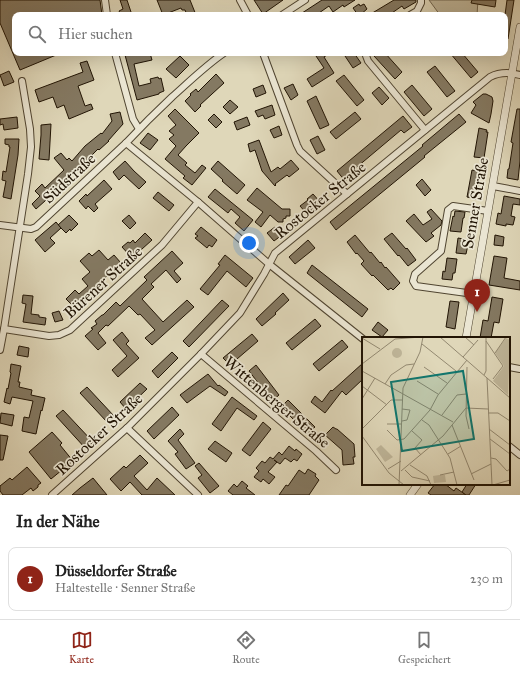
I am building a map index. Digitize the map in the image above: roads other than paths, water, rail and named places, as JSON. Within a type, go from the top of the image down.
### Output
[{"type":"street","points":[[105,0],[107,12]]},
{"type":"street","points":[[240,0],[246,12]]},
{"type":"street","points":[[287,12],[305,0]]},
{"type":"street","points":[[415,12],[421,3],[421,0]]},
{"type":"street","name":"Senner Straße","points":[[466,337],[520,27]]},
{"type":"street","points":[[116,56],[133,119],[139,129]]},
{"type":"street","name":"Südstraße","points":[[0,225],[31,230],[36,227],[195,76],[220,56]]},
{"type":"street","points":[[263,56],[300,151],[347,194]]},
{"type":"street","points":[[366,56],[368,61],[426,130]]},
{"type":"street","name":"Rostocker Straße","points":[[52,495],[127,428],[240,313],[275,253],[490,77],[497,73],[512,73]]},
{"type":"street","points":[[512,73],[520,75]]},
{"type":"street","points":[[0,350],[31,147],[30,128],[22,81]]},
{"type":"street","points":[[126,143],[198,202],[269,264],[362,338]]},
{"type":"street","points":[[493,186],[520,191]]},
{"type":"street","name":"Bürener Straße","points":[[4,329],[49,336],[59,335],[70,330],[162,245],[198,202]]},
{"type":"street","points":[[474,294],[416,286],[413,280],[414,274],[441,251],[448,210],[453,206],[488,212]]},
{"type":"street","name":"Wittenberger Straße","points":[[201,354],[316,451],[336,470]]},
{"type":"street","points":[[510,367],[520,369]]},
{"type":"street","points":[[127,428],[198,495]]},
{"type":"street","points":[[510,447],[520,455]]},
{"type":"street","points":[[410,495],[417,485]]},
{"type":"place","name":"Düsseldorfer Straße","points":[[477,312]]}]
